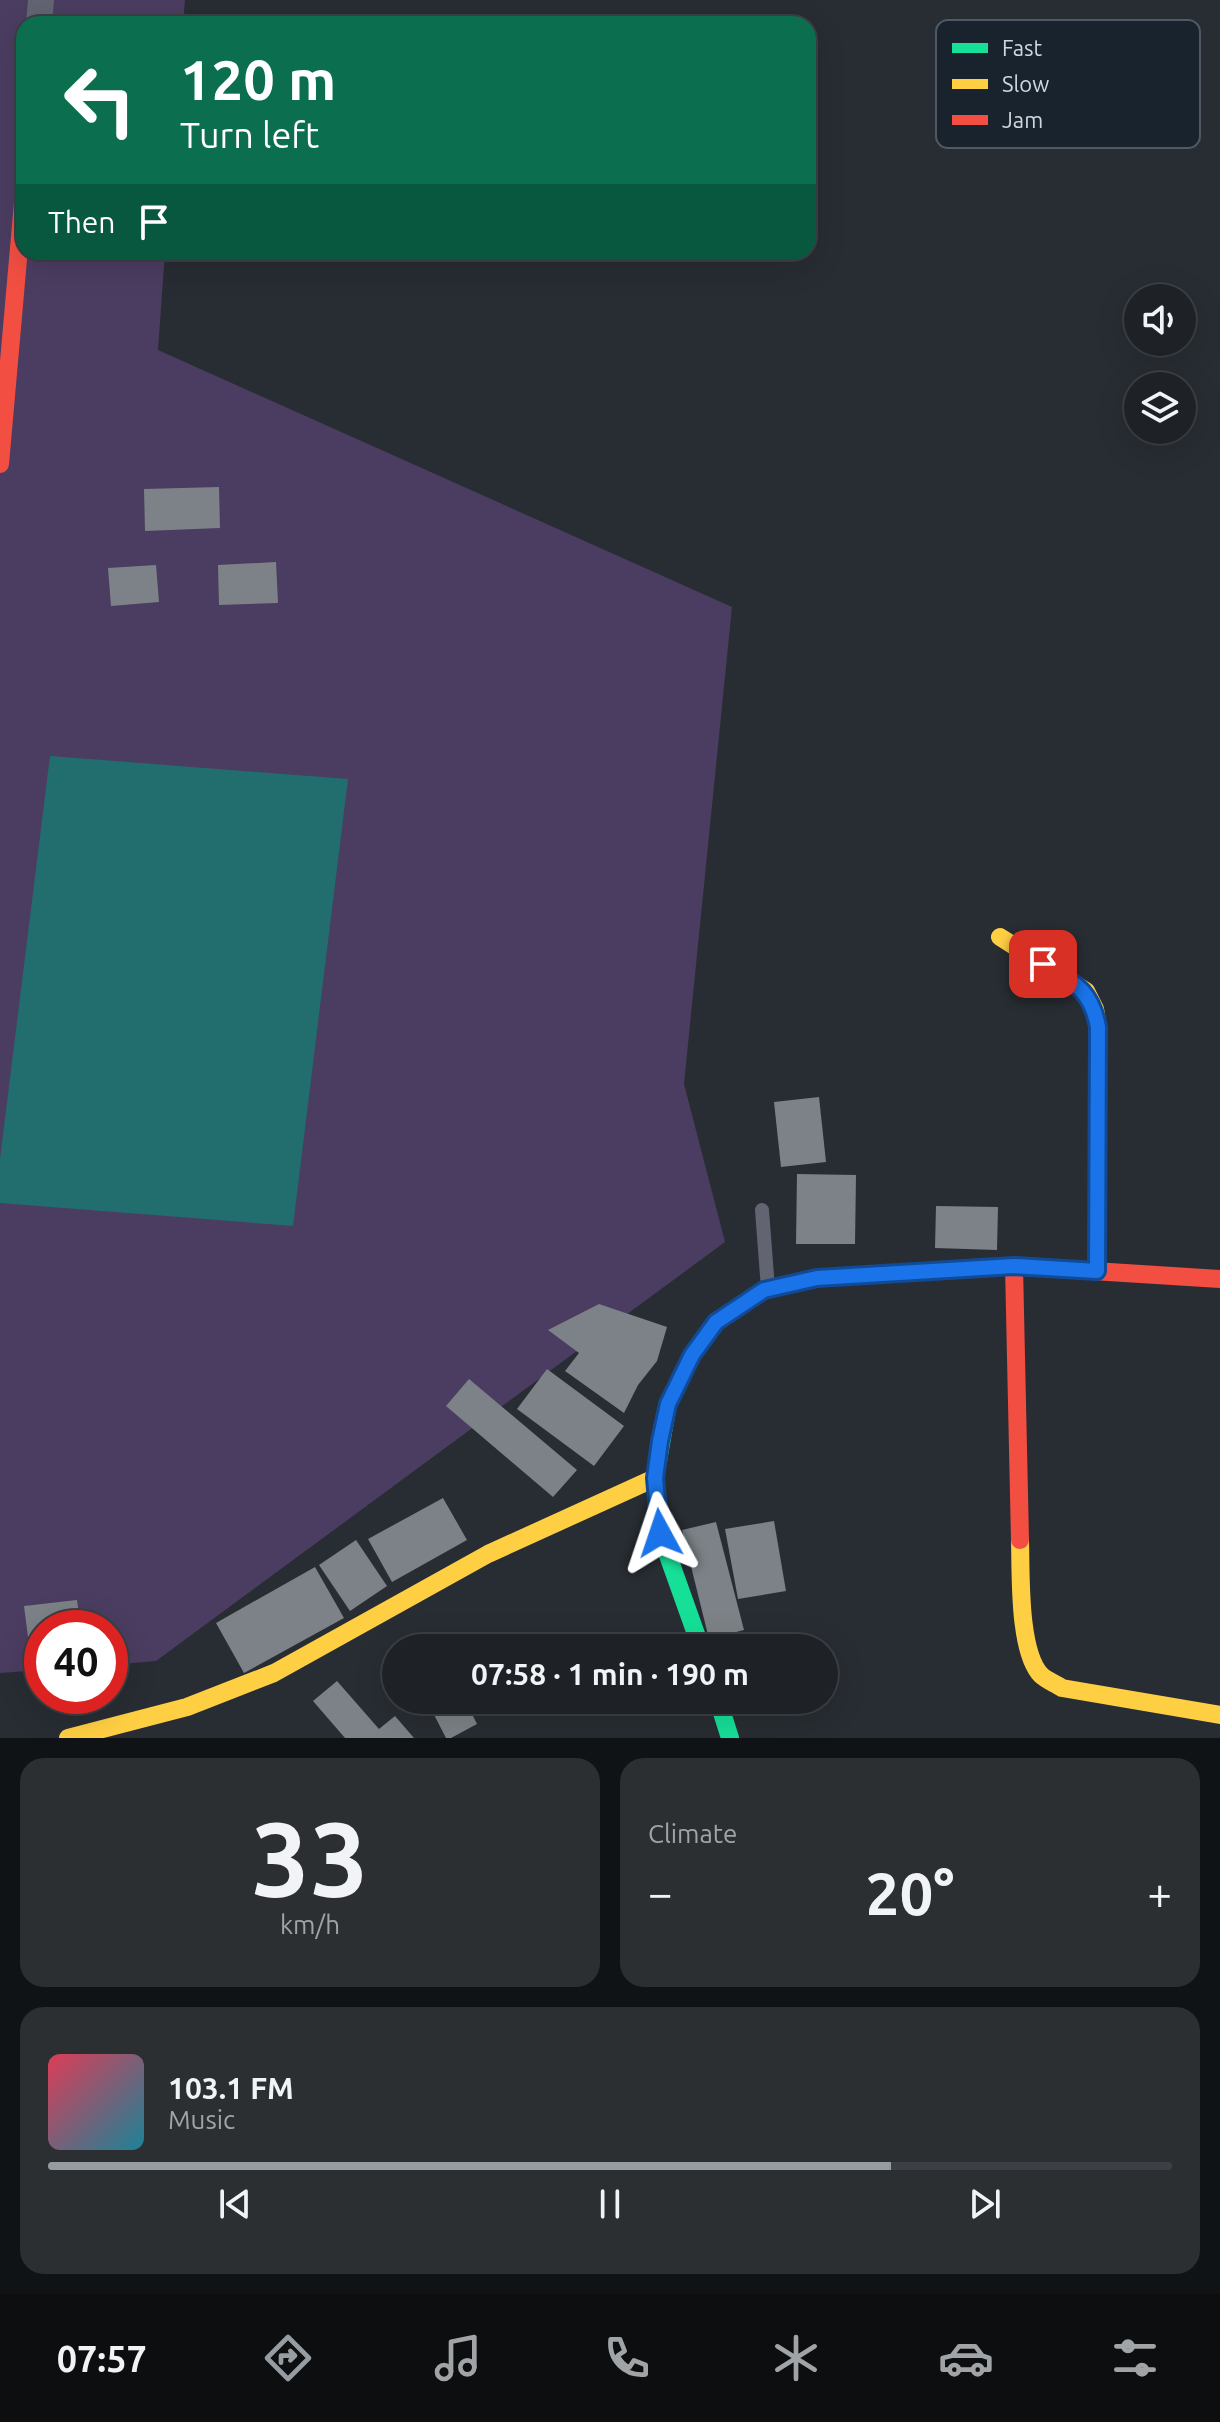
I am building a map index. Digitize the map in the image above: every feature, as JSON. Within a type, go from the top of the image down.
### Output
[{"type":"street","points":[[0,464],[18,260]]},
{"type":"street","points":[[1000,937],[1086,991],[1095,1009],[1098,1027],[1097,1271]]},
{"type":"street","points":[[1014,1266],[1022,1608],[1029,1651],[1040,1674],[1062,1688],[1220,1715]]},
{"type":"street","points":[[696,1634],[660,1533],[655,1478],[668,1404],[692,1355],[716,1322],[768,1289],[817,1278],[1014,1266],[1220,1279]]},
{"type":"street","points":[[68,1738],[187,1707],[274,1673],[488,1554],[655,1478]]},
{"type":"street","points":[[722,1714],[730,1738]]},
{"type":"lane","points":[[762,1210],[768,1289]]},
{"type":"shaded area","points":[[0,0],[185,0],[184,16],[16,16],[16,260],[164,260],[158,350],[732,607],[684,1084],[725,1242],[156,1661],[128,1663],[128,1610],[24,1610],[24,1671],[0,1673]]},
{"type":"water","points":[[50,756],[348,779],[293,1226],[0,1203],[0,1159]]},
{"type":"building","points":[[219,487],[220,528],[145,531],[144,489]]},
{"type":"building","points":[[276,562],[278,603],[219,605],[218,565]]},
{"type":"building","points":[[156,565],[159,602],[111,606],[108,568]]},
{"type":"building","points":[[819,1097],[826,1162],[781,1167],[774,1102]]},
{"type":"building","points":[[797,1174],[856,1175],[855,1244],[796,1244]]},
{"type":"building","points":[[936,1206],[998,1207],[997,1250],[935,1248]]},
{"type":"building","points":[[599,1304],[667,1327],[657,1361],[638,1385],[624,1413],[565,1371],[579,1353],[548,1330]]},
{"type":"building","points":[[547,1369],[624,1426],[594,1466],[517,1409]]},
{"type":"building","points":[[469,1379],[577,1470],[553,1497],[446,1406]]},
{"type":"building","points":[[443,1498],[467,1540],[392,1582],[368,1539]]},
{"type":"building","points":[[774,1521],[786,1591],[738,1599],[725,1529]]},
{"type":"building","points":[[716,1522],[744,1630],[708,1634],[682,1530]]},
{"type":"building","points":[[356,1540],[387,1586],[350,1611],[319,1565]]},
{"type":"building","points":[[315,1567],[344,1618],[244,1673],[216,1623]]},
{"type":"building","points":[[77,1600],[78,1610],[25,1610],[24,1606]]},
{"type":"building","points":[[337,1681],[379,1729],[395,1716],[414,1738],[345,1738],[313,1701]]},
{"type":"building","points":[[434,1714],[472,1714],[477,1724],[446,1738]]},
{"type":"traffic: fast","points":[[696,1634],[660,1533],[655,1478],[668,1404],[692,1355],[716,1322],[764,1290],[819,1278]]},
{"type":"traffic: fast","points":[[722,1714],[730,1738]]},
{"type":"traffic: slow","points":[[1000,937],[1086,991],[1095,1009],[1098,1027],[1097,1271]]},
{"type":"traffic: slow","points":[[68,1738],[187,1707],[274,1673],[488,1554],[655,1478]]},
{"type":"traffic: slow","points":[[1020,1540],[1025,1630],[1028,1648],[1041,1675],[1062,1688],[1220,1715]]},
{"type":"traffic: jam","points":[[0,464],[18,260]]},
{"type":"traffic: jam","points":[[1014,1266],[1020,1540]]},
{"type":"traffic: jam","points":[[819,1278],[1014,1266],[1220,1279]]},
{"type":"route","points":[[660,1533],[655,1478],[668,1404],[692,1355],[716,1322],[764,1290],[817,1278],[1014,1266],[1097,1271],[1098,1027],[1095,1009],[1086,991],[1043,964]]}]
